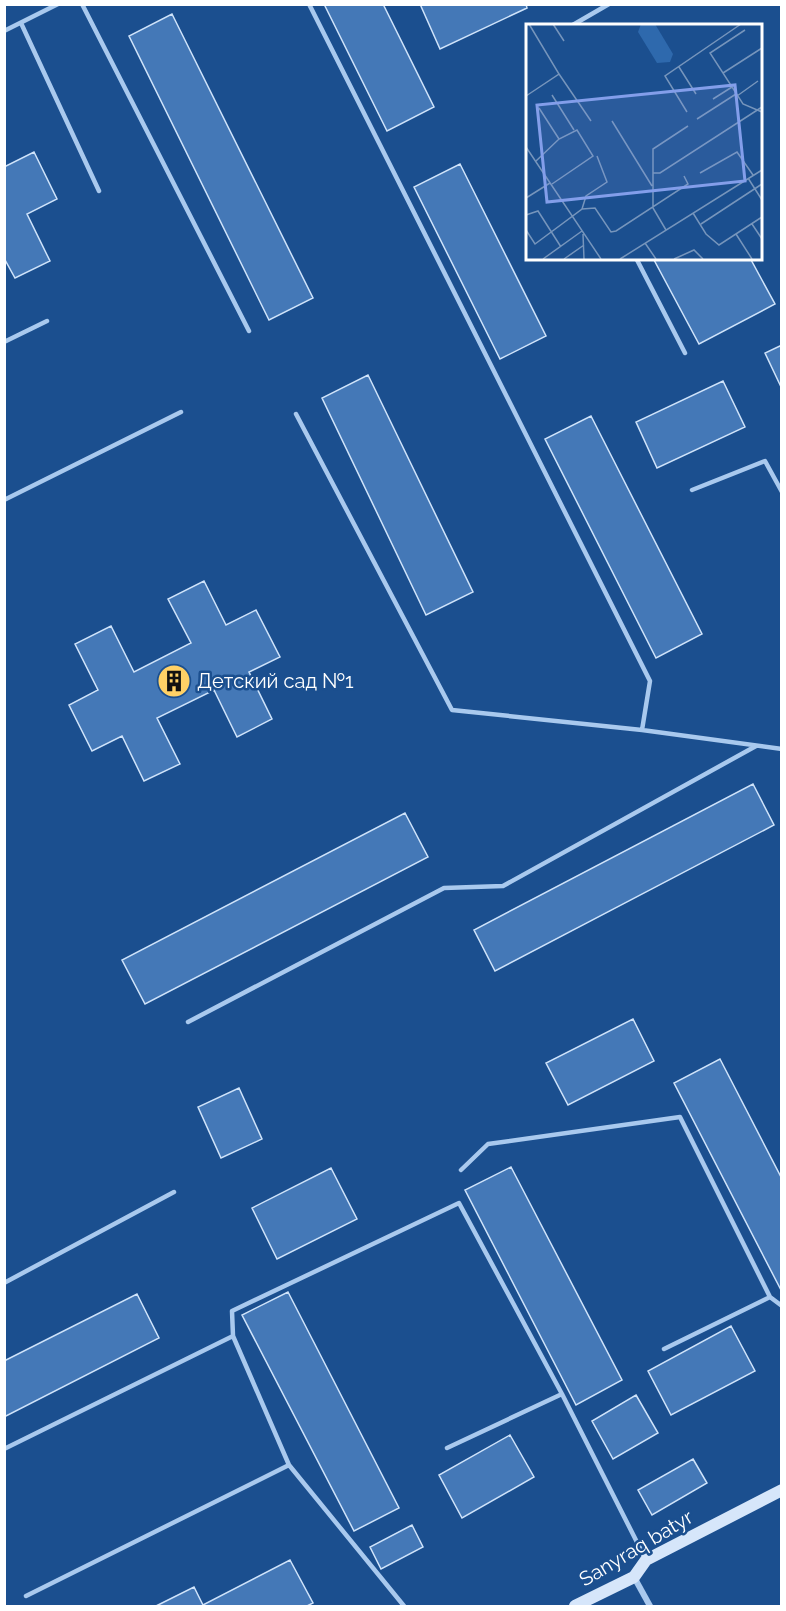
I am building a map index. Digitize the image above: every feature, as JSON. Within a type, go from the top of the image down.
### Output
[{"type":"street","name":"Sanyraq batyr","points":[[574,1606],[634,1577],[646,1560],[782,1490]]},
{"type":"street","points":[[634,1577],[650,1606]]},
{"type":"lane","points":[[4,31],[58,4]]},
{"type":"lane","points":[[82,4],[249,331]]},
{"type":"lane","points":[[309,4],[650,681],[642,730]]},
{"type":"lane","points":[[575,24],[609,4]]},
{"type":"lane","points":[[21,23],[99,191]]},
{"type":"lane","points":[[637,260],[685,353]]},
{"type":"lane","points":[[4,342],[46,321]]},
{"type":"lane","points":[[4,500],[181,412]]},
{"type":"lane","points":[[296,414],[452,710],[642,730],[782,749]]},
{"type":"lane","points":[[692,490],[765,461],[782,492]]},
{"type":"lane","points":[[188,1022],[444,888],[503,886],[756,746]]},
{"type":"lane","points":[[461,1170],[488,1144],[680,1117],[770,1297],[782,1305]]},
{"type":"lane","points":[[4,1283],[174,1192]]},
{"type":"lane","points":[[404,1606],[290,1465],[233,1336],[232,1311],[459,1203],[562,1394],[646,1560]]},
{"type":"lane","points":[[664,1349],[770,1297]]},
{"type":"lane","points":[[4,1449],[233,1336]]},
{"type":"lane","points":[[447,1448],[562,1394]]},
{"type":"lane","points":[[26,1596],[290,1465]]},
{"type":"building","points":[[324,4],[383,4],[434,107],[387,131]]},
{"type":"building","points":[[420,4],[526,4],[527,8],[440,49]]},
{"type":"building","points":[[172,14],[313,298],[269,320],[129,36]]},
{"type":"building","points":[[34,152],[57,199],[27,214],[50,261],[15,278],[4,258],[4,167]]},
{"type":"building","points":[[460,164],[546,336],[500,359],[414,187]]},
{"type":"building","points":[[654,260],[751,260],[775,304],[699,344]]},
{"type":"building","points":[[782,345],[782,389],[765,353]]},
{"type":"building","points":[[368,375],[473,592],[426,615],[322,398]]},
{"type":"building","points":[[723,381],[745,427],[657,468],[636,422]]},
{"type":"building","points":[[591,416],[702,634],[656,658],[545,439]]},
{"type":"building","name":"Детский сад №1","points":[[204,581],[226,625],[256,610],[280,657],[249,672],[272,719],[237,737],[214,690],[157,718],[180,764],[144,781],[122,736],[92,751],[69,705],[98,690],[75,644],[111,626],[134,672],[191,643],[168,599]]},
{"type":"building","points":[[753,784],[774,825],[495,971],[474,930]]},
{"type":"building","points":[[405,813],[428,857],[145,1004],[122,960]]},
{"type":"building","points":[[633,1019],[654,1061],[568,1105],[546,1063]]},
{"type":"building","points":[[720,1059],[782,1179],[782,1292],[674,1083]]},
{"type":"building","points":[[239,1088],[262,1139],[221,1158],[198,1107]]},
{"type":"building","points":[[511,1167],[622,1380],[576,1405],[465,1190]]},
{"type":"building","points":[[331,1168],[357,1219],[277,1259],[252,1208]]},
{"type":"building","points":[[288,1292],[399,1508],[354,1531],[242,1315]]},
{"type":"building","points":[[137,1294],[159,1338],[4,1417],[4,1361]]},
{"type":"building","points":[[731,1326],[755,1371],[671,1415],[648,1371]]},
{"type":"building","points":[[636,1395],[658,1433],[613,1459],[592,1421]]},
{"type":"building","points":[[510,1435],[534,1477],[462,1518],[439,1475]]},
{"type":"building","points":[[693,1459],[707,1483],[652,1515],[638,1490]]},
{"type":"building","points":[[412,1525],[423,1547],[381,1569],[370,1547]]},
{"type":"building","points":[[290,1560],[313,1603],[307,1606],[156,1606],[194,1587],[203,1605]]},
{"type":"place","name":"Детский сад №1","points":[[174,681]]}]
